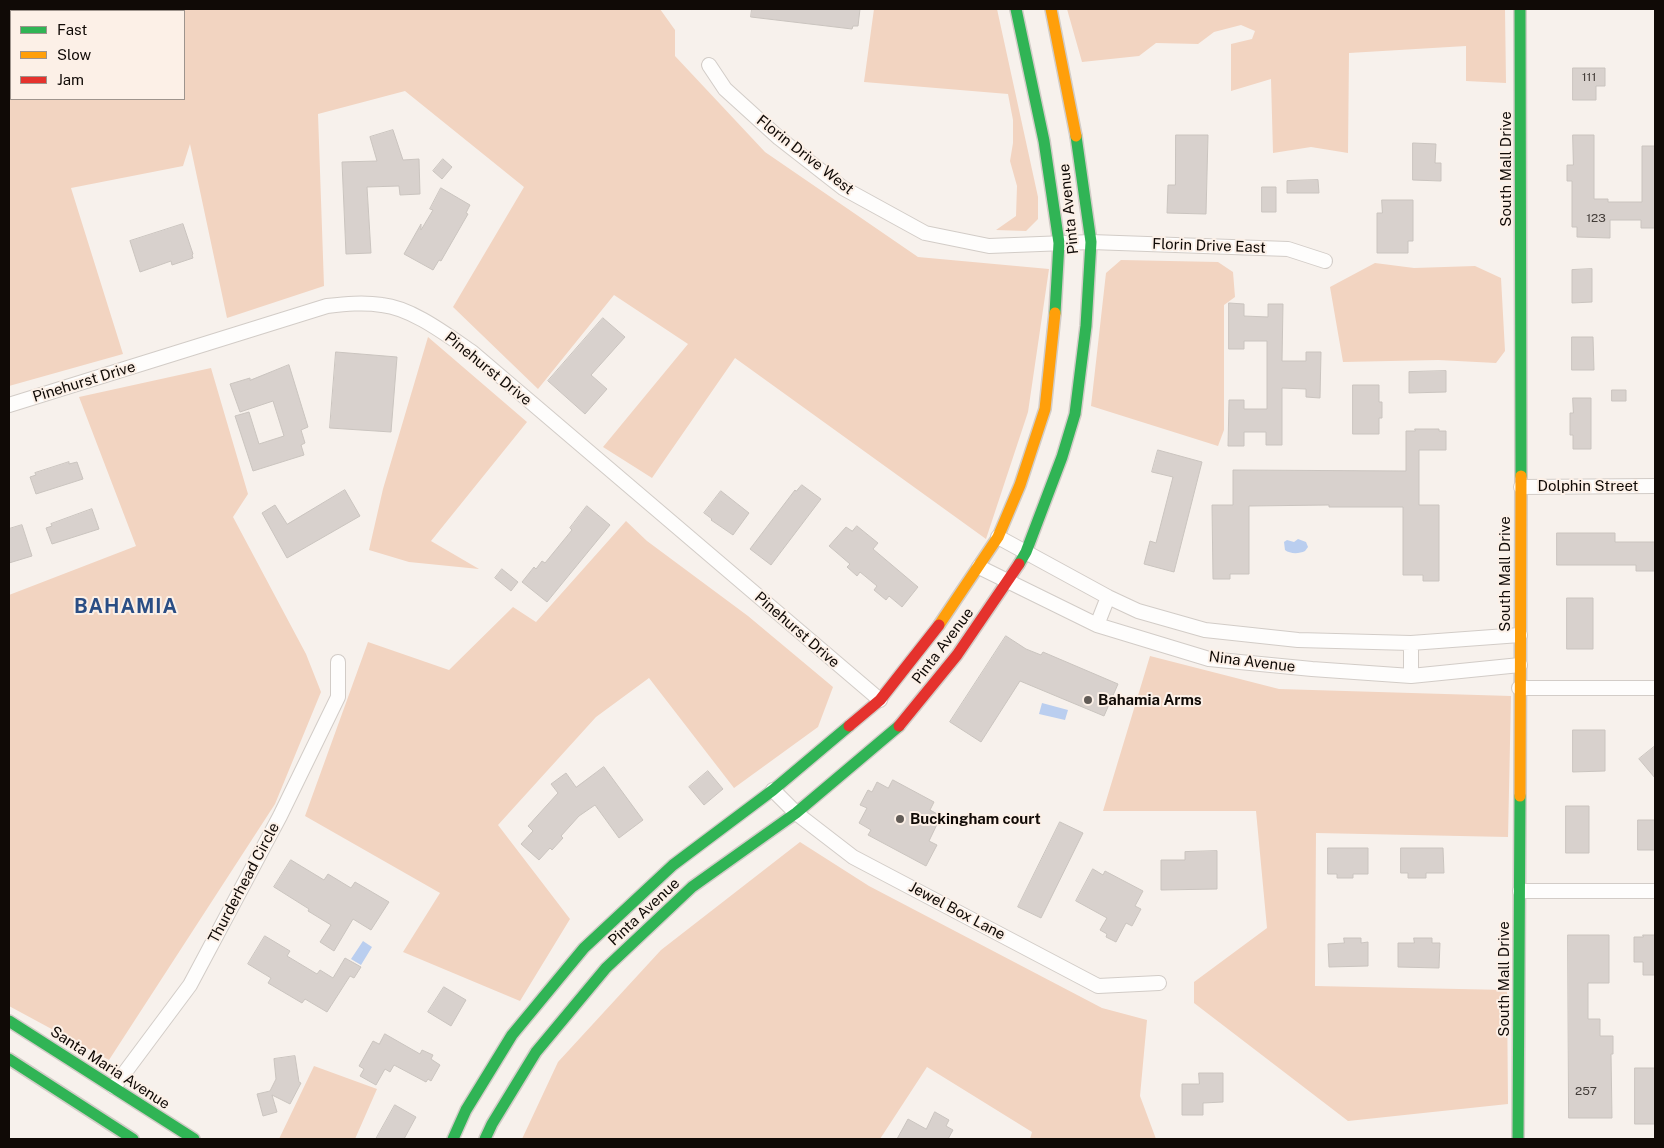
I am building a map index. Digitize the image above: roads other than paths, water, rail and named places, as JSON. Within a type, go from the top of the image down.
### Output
[{"type":"street","name":"Pinta Avenue","points":[[486,1139],[492,1124],[595,958],[673,865],[773,790],[880,700],[933,634],[998,537],[1020,484],[1045,409],[1054,325],[1059,243],[1044,141],[1016,9]]},
{"type":"street","name":"Pinta Avenue","points":[[453,1139],[466,1110],[512,1035],[595,958],[796,813],[900,725],[957,655],[1008,582],[1026,552],[1062,457],[1075,414],[1086,326],[1091,242],[1077,141],[1051,9]]},
{"type":"street","name":"South Mall Drive","points":[[1518,1139],[1521,487],[1520,9]]},
{"type":"street","name":"Florin Drive West","points":[[709,65],[725,89],[779,138],[814,166],[843,188],[925,233],[989,246],[1091,242]]},
{"type":"street","name":"Florin Drive East","points":[[1091,242],[1288,249],[1325,261]]},
{"type":"street","name":"Pinehurst Drive","points":[[9,405],[327,306],[353,303],[383,305],[399,310],[433,326],[472,352],[880,700]]},
{"type":"street","name":"Dolphin Street","points":[[1521,487],[1655,486]]},
{"type":"street","name":"Nina Avenue","points":[[998,537],[1108,598],[1138,611],[1205,630],[1298,640],[1411,643],[1520,635]]},
{"type":"street","name":"Nina Avenue","points":[[979,567],[1097,625],[1209,659],[1411,676],[1520,665]]},
{"type":"street","points":[[1097,625],[1108,598]]},
{"type":"street","points":[[1411,643],[1411,676]]},
{"type":"street","name":"Thurderhead Circle","points":[[114,1087],[190,985],[280,816],[338,697],[338,662]]},
{"type":"street","points":[[1520,688],[1655,688]]},
{"type":"street","name":"Jewel Box Lane","points":[[773,790],[796,813],[853,857],[1098,986],[1159,983]]},
{"type":"street","points":[[1520,891],[1655,890]]},
{"type":"street","name":"Santa Maria Avenue","points":[[9,1022],[114,1087],[186,1137]]},
{"type":"street","points":[[9,1059],[133,1139]]},
{"type":"water","points":[[1298,539],[1306,542],[1308,547],[1305,551],[1295,553],[1285,550],[1284,542],[1287,540],[1294,542]]},
{"type":"water","points":[[1042,703],[1068,710],[1065,720],[1039,714]]},
{"type":"water","points":[[363,941],[372,947],[361,965],[351,959]]},
{"type":"place","name":"Bahamia Arms","points":[[1088,700]]},
{"type":"place","name":"Buckingham court","points":[[900,819]]},
{"type":"district","name":"BAHAMIA","points":[[126,607]]}]
